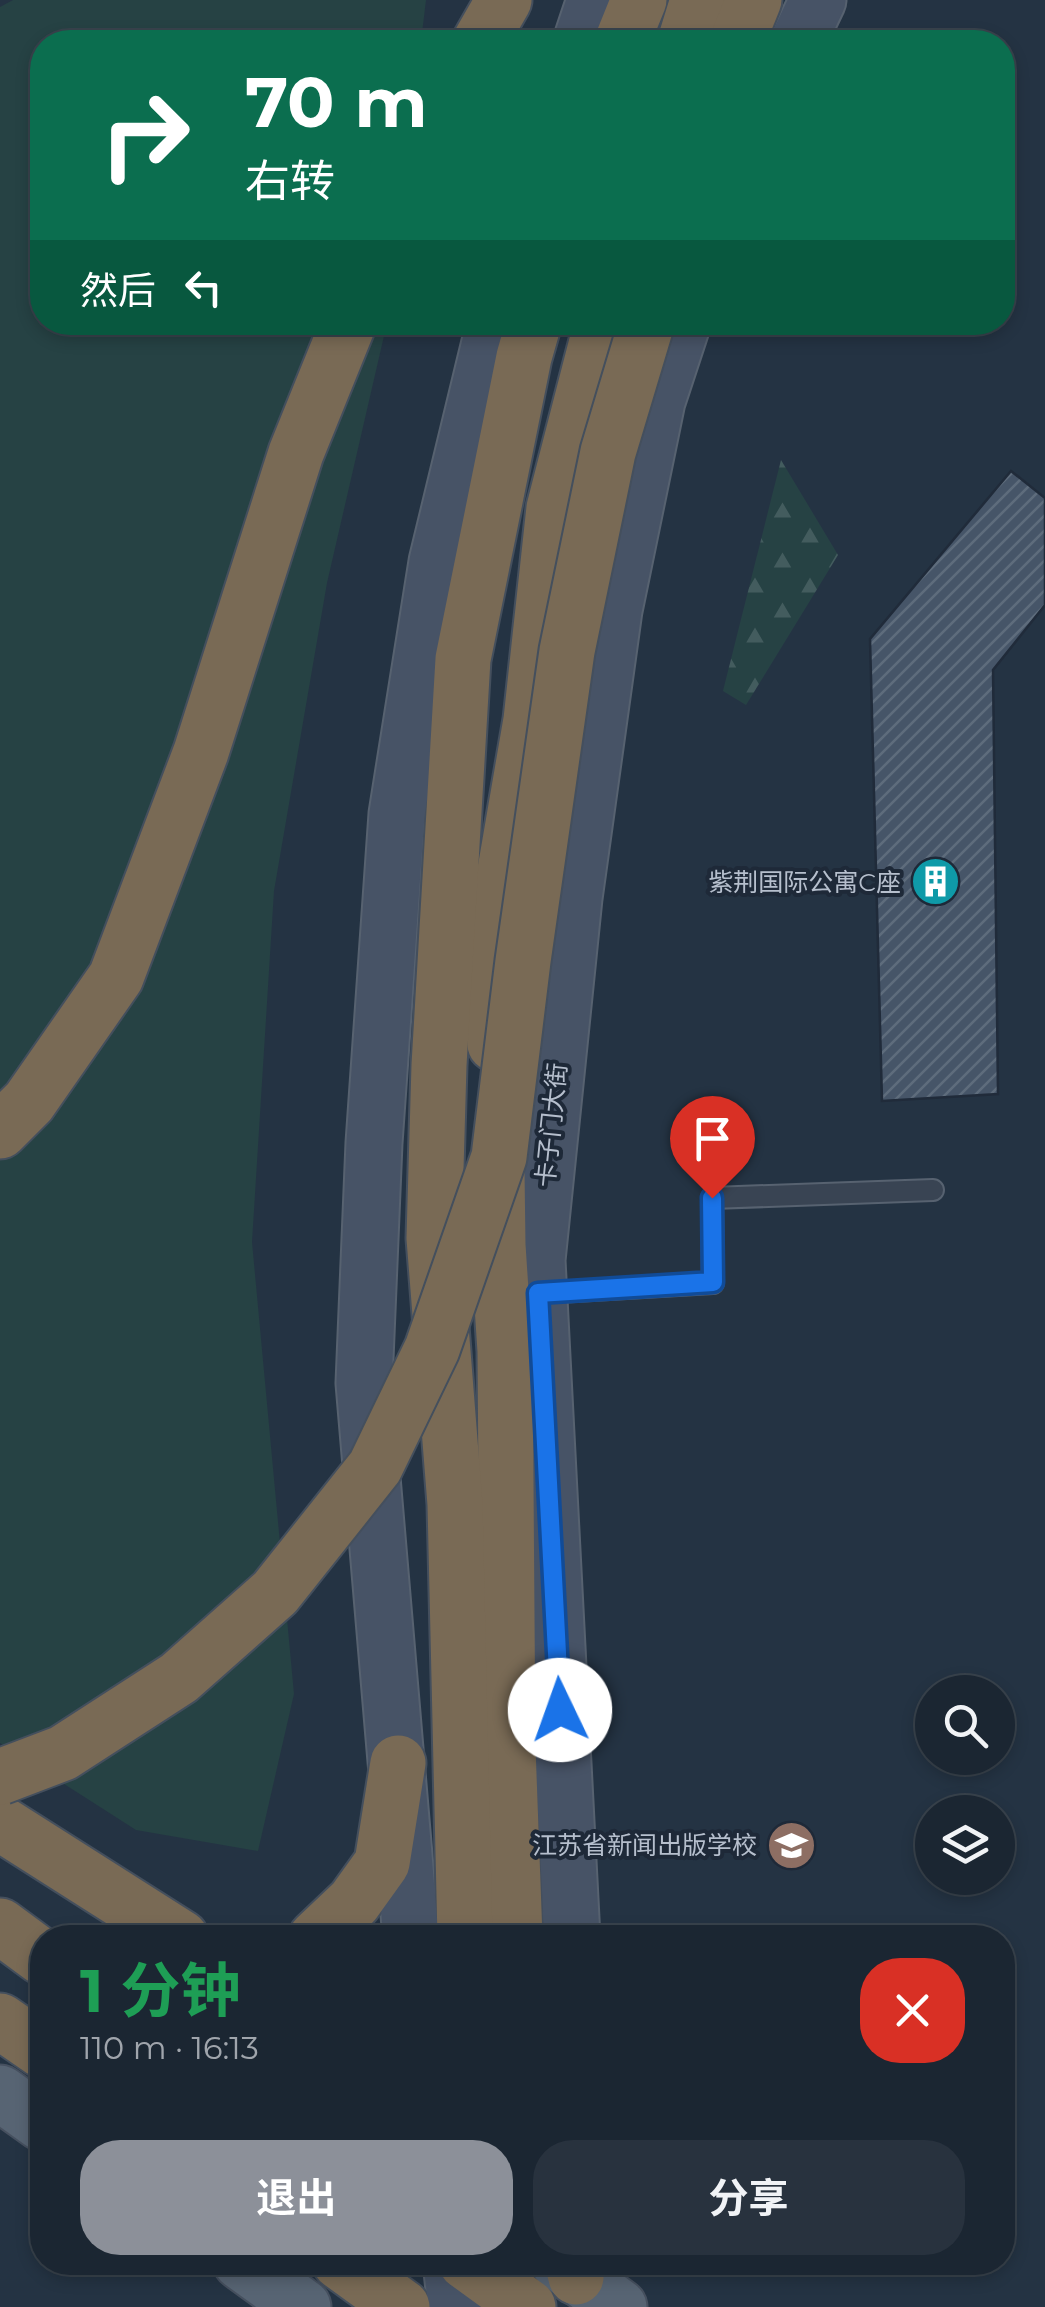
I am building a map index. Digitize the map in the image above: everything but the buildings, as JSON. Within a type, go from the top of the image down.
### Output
[{"type":"highway","points":[[487,30],[504,0]]},
{"type":"highway","points":[[689,30],[698,0]]},
{"type":"highway","points":[[742,30],[754,0]]},
{"type":"highway","points":[[0,1131],[29,1102],[116,977],[201,752],[296,454],[344,335]]},
{"type":"highway","points":[[465,1925],[455,1504],[434,1238],[439,1065],[463,658],[530,335]]},
{"type":"highway","name":"卡子门大街","points":[[515,1925],[494,934],[531,720],[554,508],[599,335]]},
{"type":"highway","points":[[0,1777],[63,1754],[179,1678],[275,1593],[375,1467],[432,1349],[498,1157],[566,651],[608,452],[644,335]]},
{"type":"highway","points":[[330,1925],[354,1902],[382,1863],[398,1763]]},
{"type":"highway","points":[[0,1823],[161,1925]]},
{"type":"highway","points":[[0,1926],[30,1948]]},
{"type":"highway","points":[[0,2020],[30,2041]]},
{"type":"highway","points":[[358,2275],[402,2307]]},
{"type":"highway","points":[[484,2275],[528,2307]]},
{"type":"main road","points":[[0,2093],[30,2114]]},
{"type":"main road","points":[[260,2275],[303,2307]]},
{"type":"street","points":[[804,30],[818,0]]},
{"type":"street","points":[[410,1925],[364,1383],[374,1143],[398,814],[438,562],[493,335]]},
{"type":"street","name":"卡子门大街","points":[[571,1925],[537,1260],[574,898],[614,610],[657,401],[679,335]]},
{"type":"street","points":[[452,2275],[456,2307]]},
{"type":"lane","points":[[538,1293],[713,1282],[712,1198],[933,1190]]},
{"type":"green space","points":[[13,0],[426,0],[422,30],[30,30],[30,335],[384,335],[327,583],[274,891],[252,1242],[294,1694],[258,1851],[136,1830],[0,1743],[0,7]]},
{"type":"green space","points":[[781,460],[838,555],[746,705],[723,691]]},
{"type":"place","name":"紫荆国际公寓C座","points":[[936,882]]},
{"type":"place","name":"江苏省新闻出版学校","points":[[792,1845]]},
{"type":"route","points":[[560,1710],[538,1293],[713,1282],[712,1198]]}]
